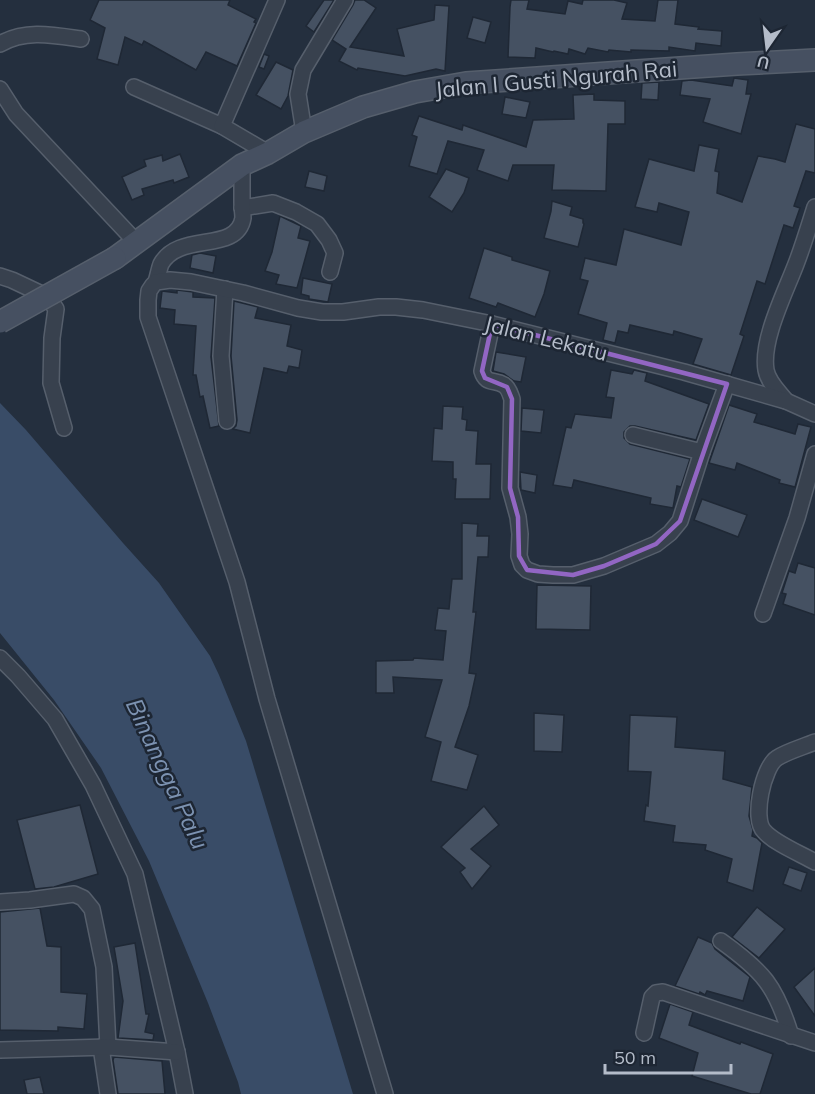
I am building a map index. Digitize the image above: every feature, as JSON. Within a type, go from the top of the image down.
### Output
[{"type":"main road","name":"Jalan I Gusti Ngurah Rai","points":[[0,322],[115,258],[242,165],[304,132],[374,104],[415,92],[466,83],[815,60]]},
{"type":"street","points":[[222,126],[277,0]]},
{"type":"street","points":[[304,132],[298,94],[303,70],[345,0]]},
{"type":"street","points":[[0,44],[11,38],[39,33],[81,39]]},
{"type":"street","points":[[134,87],[222,126],[268,153]]},
{"type":"street","points":[[0,89],[16,114],[137,243]]},
{"type":"street","points":[[242,165],[243,219],[237,229],[222,240],[198,242],[174,250],[161,264],[156,282],[149,291],[148,317],[237,582],[267,699],[385,1094]]},
{"type":"street","points":[[242,208],[273,203],[317,224],[335,253],[330,272]]},
{"type":"street","points":[[786,401],[766,373],[767,344],[815,207]]},
{"type":"street","points":[[0,276],[48,297],[56,309],[52,338],[51,383],[64,428]]},
{"type":"street","name":"Jalan Lekatu","points":[[156,282],[176,280],[322,312],[343,312],[379,307],[423,310],[492,324],[728,384],[786,401],[815,414]]},
{"type":"street","points":[[225,290],[221,356],[227,421]]},
{"type":"street","points":[[492,324],[482,371],[485,378],[507,387],[512,399],[510,488],[518,517],[519,556],[522,565],[527,570],[538,574],[573,575],[604,567],[656,544],[670,532],[680,521],[702,452],[728,384]]},
{"type":"street","points":[[633,435],[702,452]]},
{"type":"street","points":[[764,614],[797,519],[815,454]]},
{"type":"street","points":[[0,658],[18,675],[55,719],[93,785],[135,874],[185,1094]]},
{"type":"street","points":[[815,742],[775,759],[766,775],[758,810],[759,826],[770,837],[815,862]]},
{"type":"street","points":[[0,902],[74,894],[83,898],[92,909],[104,967],[104,1047],[108,1094]]},
{"type":"street","points":[[721,941],[762,974],[783,1011],[791,1036]]},
{"type":"street","points":[[644,1033],[652,997],[656,993],[663,992],[815,1043]]},
{"type":"street","points":[[0,1050],[104,1047],[177,1052]]},
{"type":"highlighted area","points":[[492,324],[727,384],[680,521],[656,544],[604,566],[573,575],[527,570],[519,556],[518,517],[510,488],[512,399],[507,387],[485,378],[482,371]]},
{"type":"water","name":"Binangga Palu","points":[[0,403],[159,583],[210,656],[246,741],[353,1094],[241,1094],[208,1003],[149,861],[101,768],[54,700],[0,633]]},
{"type":"building","points":[[99,0],[230,0],[228,5],[256,19],[254,22],[256,23],[237,66],[206,52],[196,70],[144,41],[142,45],[125,37],[118,65],[97,59],[105,28],[90,20]]},
{"type":"building","points":[[324,0],[334,0],[314,32],[306,26]]},
{"type":"building","points":[[355,0],[364,0],[376,8],[350,47],[404,56],[397,29],[434,20],[435,5],[449,6],[445,71],[436,69],[405,76],[358,68],[357,70],[339,61],[346,49],[332,40]]},
{"type":"building","points":[[511,0],[529,0],[527,9],[565,14],[568,1],[582,4],[583,0],[614,0],[627,3],[622,19],[655,21],[658,0],[678,0],[675,24],[722,31],[721,46],[696,43],[695,51],[669,47],[669,51],[631,50],[631,52],[609,50],[608,52],[588,48],[585,54],[569,49],[568,54],[536,48],[535,58],[508,57]]},
{"type":"building","points":[[473,17],[491,22],[485,43],[467,38]]},
{"type":"building","points":[[264,54],[269,56],[264,69],[259,67]]},
{"type":"building","points":[[276,62],[293,70],[288,96],[281,109],[256,95]]},
{"type":"building","points":[[734,78],[748,80],[746,94],[751,94],[741,134],[703,122],[710,99],[680,95],[682,81],[691,80],[732,86]]},
{"type":"building","points":[[659,82],[658,100],[641,99],[642,83]]},
{"type":"building","points":[[594,94],[594,100],[625,101],[625,124],[608,124],[606,191],[552,190],[554,165],[513,165],[508,181],[477,170],[484,150],[448,141],[437,174],[409,166],[417,137],[412,135],[419,116],[462,130],[463,125],[526,147],[533,120],[574,119],[573,95]]},
{"type":"building","points":[[505,97],[530,102],[526,118],[502,114]]},
{"type":"building","points":[[796,124],[815,129],[815,173],[806,171],[794,206],[800,208],[793,228],[784,225],[765,284],[757,281],[740,334],[744,336],[731,375],[693,364],[702,339],[674,331],[673,335],[630,325],[628,333],[618,331],[615,343],[603,340],[607,323],[578,314],[588,281],[580,279],[585,258],[616,265],[624,229],[681,245],[689,212],[659,203],[657,212],[635,207],[649,159],[694,171],[699,145],[719,149],[715,171],[719,172],[717,193],[742,202],[758,156],[785,162]]},
{"type":"building","points":[[180,154],[189,177],[174,183],[173,180],[142,189],[144,195],[132,200],[122,177],[146,166],[144,160],[162,155],[163,161]]},
{"type":"building","points":[[446,169],[469,178],[464,193],[452,212],[429,197]]},
{"type":"building","points":[[309,171],[327,176],[324,191],[305,187]]},
{"type":"building","points":[[552,201],[572,207],[570,215],[583,219],[584,224],[578,247],[544,238]]},
{"type":"building","points":[[280,216],[301,226],[298,238],[310,241],[297,288],[276,284],[279,275],[265,271]]},
{"type":"building","points":[[484,248],[512,257],[512,260],[550,271],[535,317],[498,303],[496,307],[469,298]]},
{"type":"building","points":[[200,253],[216,256],[213,273],[190,268],[192,255]]},
{"type":"building","points":[[303,278],[332,284],[328,302],[309,299],[309,296],[301,294]]},
{"type":"building","points":[[177,290],[193,292],[193,297],[215,298],[211,357],[219,426],[210,428],[203,396],[200,397],[196,375],[193,375],[196,326],[174,324],[175,310],[160,308],[162,291],[177,293]]},
{"type":"building","points":[[234,301],[258,307],[255,318],[291,325],[287,346],[302,350],[299,368],[289,366],[287,373],[264,368],[250,433],[233,429],[237,420],[231,356]]},
{"type":"building","points":[[496,352],[526,357],[521,382],[493,371]]},
{"type":"building","points":[[611,370],[632,374],[634,370],[647,373],[645,381],[709,404],[696,440],[635,426],[630,426],[624,432],[624,438],[630,444],[690,459],[681,487],[677,486],[673,508],[650,504],[651,498],[574,480],[572,488],[553,485],[566,427],[571,428],[575,414],[611,418],[614,398],[606,397]]},
{"type":"building","points":[[729,405],[757,414],[754,422],[795,434],[798,424],[811,427],[795,487],[779,483],[780,480],[737,463],[735,470],[709,463]]},
{"type":"building","points":[[443,406],[463,407],[462,419],[467,420],[466,430],[478,431],[476,464],[491,464],[490,499],[455,499],[456,479],[453,479],[453,462],[432,461],[434,428],[442,429]]},
{"type":"building","points":[[522,408],[544,410],[541,433],[521,431]]},
{"type":"building","points":[[520,472],[537,475],[535,493],[521,490]]},
{"type":"building","points":[[702,499],[747,515],[738,537],[694,520]]},
{"type":"building","points":[[462,523],[478,524],[477,536],[489,536],[488,557],[478,557],[473,612],[476,612],[469,673],[476,674],[469,706],[455,747],[478,755],[467,790],[431,781],[441,742],[425,737],[442,680],[393,677],[394,693],[376,693],[376,661],[413,660],[414,658],[443,660],[446,631],[435,630],[438,608],[449,609],[452,579],[462,579]]},
{"type":"building","points":[[798,563],[815,568],[815,615],[783,604],[786,594],[782,593],[789,571],[795,573]]},
{"type":"building","points":[[537,585],[591,586],[590,630],[536,629]]},
{"type":"building","points":[[534,713],[564,715],[562,752],[534,751]]},
{"type":"building","points":[[630,715],[677,717],[675,747],[725,751],[723,779],[752,787],[749,816],[753,830],[752,836],[762,843],[753,891],[727,882],[732,859],[705,850],[706,845],[673,842],[675,826],[644,821],[646,805],[648,806],[651,772],[628,771]]},
{"type":"building","points":[[80,805],[98,874],[54,887],[35,889],[17,820]]},
{"type":"building","points":[[484,806],[499,825],[471,849],[491,866],[472,889],[460,872],[465,868],[441,847]]},
{"type":"building","points":[[789,867],[807,873],[801,891],[783,884]]},
{"type":"building","points":[[757,907],[785,929],[759,958],[732,937]]},
{"type":"building","points":[[40,908],[47,946],[61,947],[61,992],[87,994],[84,1029],[58,1027],[58,1031],[0,1030],[0,912]]},
{"type":"building","points":[[698,937],[712,943],[715,949],[750,977],[743,1001],[707,991],[705,995],[700,992],[699,994],[675,986]]},
{"type":"building","points":[[135,943],[146,1014],[149,1014],[145,1032],[154,1034],[153,1040],[118,1038],[123,1001],[114,947]]},
{"type":"building","points":[[815,968],[815,1016],[794,987]]},
{"type":"building","points":[[670,1004],[693,1012],[689,1025],[773,1054],[760,1094],[751,1094],[692,1076],[698,1053],[659,1038]]},
{"type":"building","points":[[114,1057],[162,1061],[165,1094],[118,1094]]},
{"type":"building","points":[[40,1077],[44,1094],[27,1094],[24,1080]]}]
